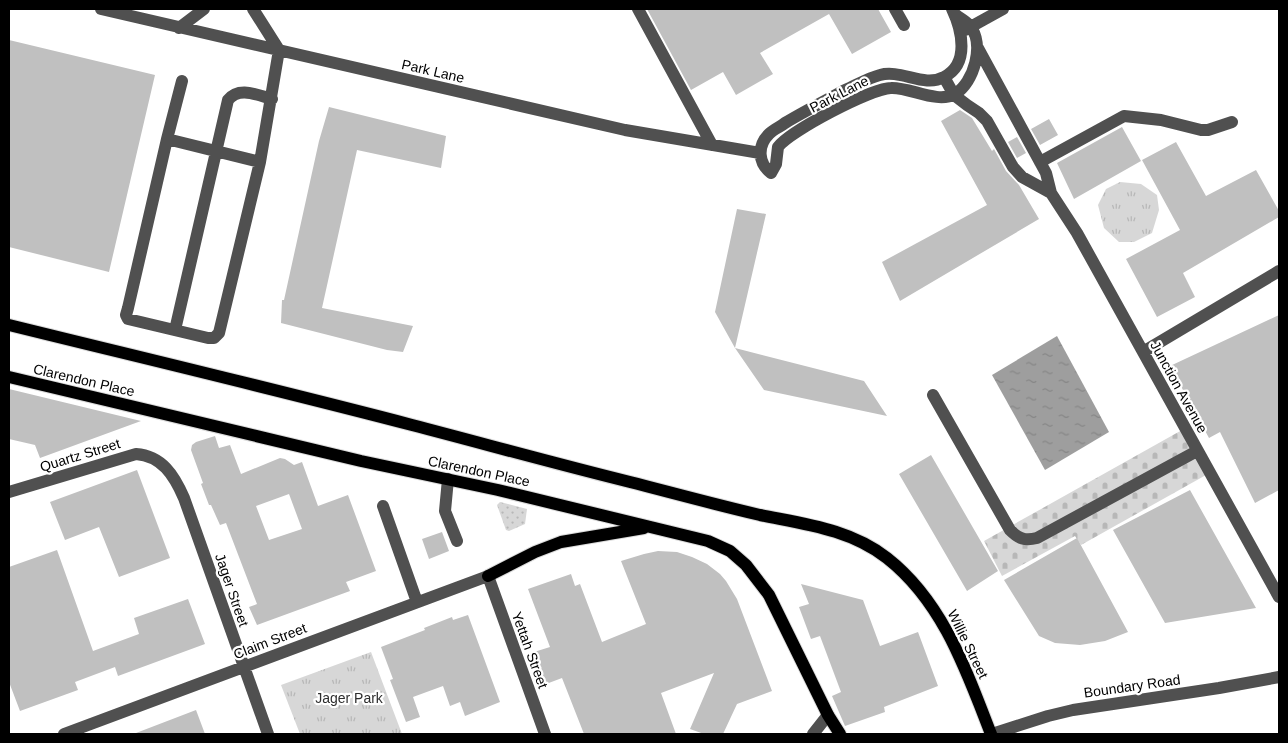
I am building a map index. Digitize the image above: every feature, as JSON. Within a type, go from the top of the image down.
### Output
[{"type":"main road","name":"Clarendon Place","points":[[9,325],[413,426],[599,475],[828,529]]},
{"type":"main road","name":"Clarendon Place","points":[[9,378],[708,541],[730,551],[746,564],[769,595],[828,715],[840,734]]},
{"type":"main road","points":[[488,576],[535,552],[561,542],[651,527]]},
{"type":"main road","name":"Willie Street","points":[[828,529],[864,544],[886,557],[907,576],[932,605],[963,663],[991,734]]},
{"type":"street","name":"Park Lane","points":[[100,9],[625,130],[760,153]]},
{"type":"street","points":[[179,28],[204,9]]},
{"type":"street","points":[[182,81],[126,315],[128,319],[214,338],[219,333],[260,162],[279,50],[253,9]]},
{"type":"street","points":[[638,9],[712,145]]},
{"type":"street","points":[[895,9],[904,25]]},
{"type":"street","points":[[965,29],[1004,9]]},
{"type":"street","points":[[954,12],[978,48],[975,63],[969,77],[964,86],[954,94]]},
{"type":"street","points":[[944,77],[955,66],[961,54],[965,29]]},
{"type":"street","name":"Junction Avenue","points":[[978,48],[1046,173],[1051,193],[1077,233],[1279,597]]},
{"type":"street","name":"Park Lane","points":[[944,77],[929,80],[893,74],[879,75],[805,111],[769,134],[763,143],[760,153],[765,168],[772,173],[781,142],[838,110],[880,90],[894,88],[935,96],[954,94]]},
{"type":"street","name":"Junction Avenue","points":[[944,77],[954,94],[987,121],[1013,167],[1022,177],[1051,193]]},
{"type":"street","points":[[176,330],[228,100],[233,94],[241,91],[272,99]]},
{"type":"street","points":[[1040,162],[1124,116],[1161,120],[1202,130],[1208,130],[1232,122]]},
{"type":"street","points":[[167,139],[260,162]]},
{"type":"street","points":[[1143,352],[1279,271]]},
{"type":"street","points":[[933,395],[1010,530],[1017,538],[1027,541],[1037,538],[1197,450]]},
{"type":"street","name":"Quartz Street","points":[[9,492],[136,454],[146,455],[160,461]]},
{"type":"street","name":"Jager Street","points":[[160,461],[176,480],[184,498],[268,734]]},
{"type":"street","points":[[448,479],[445,498],[446,511],[457,541]]},
{"type":"street","points":[[383,506],[418,602]]},
{"type":"street","name":"Claim Street","points":[[64,734],[488,576]]},
{"type":"street","name":"Yettah Street","points":[[488,576],[545,734]]},
{"type":"street","name":"Boundary Road","points":[[991,734],[1073,710],[1219,688],[1279,676]]},
{"type":"street","points":[[813,734],[828,715]]},
{"type":"green space","points":[[1120,182],[1141,184],[1157,195],[1159,210],[1152,233],[1134,242],[1119,242],[1104,228],[1098,205],[1106,189]]},
{"type":"green space","points":[[1182,430],[1206,475],[1081,545],[1075,536],[1002,576],[984,541]]},
{"type":"green space","points":[[500,502],[527,509],[525,524],[509,531],[506,530],[497,505]]},
{"type":"green space","name":"Jager Park","points":[[371,652],[402,734],[300,734],[281,685]]},
{"type":"water","points":[[1057,336],[1109,432],[1045,470],[992,375]]},
{"type":"building","points":[[647,9],[878,9],[891,32],[852,54],[829,14],[760,53],[773,74],[736,95],[723,72],[691,90]]},
{"type":"building","points":[[9,40],[155,75],[109,272],[9,247]]},
{"type":"building","points":[[329,107],[446,136],[441,168],[357,150],[322,308],[413,326],[403,352],[387,350],[281,323],[282,300],[284,300],[319,141]]},
{"type":"building","points":[[960,110],[972,118],[992,151],[994,149],[1006,171],[1019,185],[1039,219],[900,301],[882,262],[987,205],[941,121]]},
{"type":"building","points":[[1049,119],[1058,135],[1040,145],[1031,129]]},
{"type":"building","points":[[1122,127],[1141,161],[1074,199],[1057,163]]},
{"type":"building","points":[[1017,137],[1026,153],[1017,158],[1008,142]]},
{"type":"building","points":[[1176,142],[1206,196],[1256,170],[1279,211],[1279,217],[1183,273],[1195,297],[1157,317],[1126,259],[1180,230],[1142,160]]},
{"type":"building","points":[[737,209],[766,214],[735,348],[715,312]]},
{"type":"building","points":[[1279,315],[1279,490],[1255,503],[1220,432],[1209,438],[1170,366]]},
{"type":"building","points":[[735,348],[864,381],[887,416],[764,390]]},
{"type":"building","points":[[9,389],[141,421],[40,458],[35,445],[9,439]]},
{"type":"building","points":[[215,436],[219,448],[230,445],[241,474],[280,458],[294,465],[302,462],[318,506],[348,495],[376,571],[346,582],[350,591],[257,625],[249,607],[257,604],[226,523],[220,525],[211,505],[209,505],[201,484],[203,483],[191,450],[192,445]],"holes":[[[289,494],[302,529],[269,540],[256,506]]]},
{"type":"building","points":[[931,455],[998,571],[967,591],[899,474]]},
{"type":"building","points":[[137,470],[170,558],[119,577],[99,527],[65,540],[50,502]]},
{"type":"building","points":[[1190,490],[1256,608],[1165,623],[1113,530]]},
{"type":"building","points":[[442,532],[449,551],[429,559],[422,539]]},
{"type":"building","points":[[1077,538],[1128,632],[1105,641],[1080,645],[1055,643],[1039,636],[1004,580]]},
{"type":"building","points":[[57,550],[93,651],[139,634],[134,618],[188,599],[205,644],[118,676],[115,667],[75,682],[78,690],[20,711],[9,682],[9,567]]},
{"type":"building","points":[[658,551],[677,552],[692,557],[707,564],[726,581],[737,599],[772,691],[737,704],[723,734],[704,734],[690,729],[714,673],[661,693],[676,734],[584,734],[562,678],[546,684],[534,652],[550,647],[528,589],[571,574],[575,586],[580,584],[602,642],[646,624],[621,561]]},
{"type":"building","points":[[801,584],[863,600],[880,646],[918,632],[938,686],[884,707],[885,712],[845,726],[832,696],[841,692],[820,636],[811,639],[799,607],[809,604]]},
{"type":"building","points":[[468,615],[500,702],[465,716],[460,702],[450,706],[443,686],[413,697],[420,717],[406,722],[390,680],[393,679],[381,647],[452,617],[453,620]]},
{"type":"building","points":[[196,710],[205,734],[136,733]]}]
